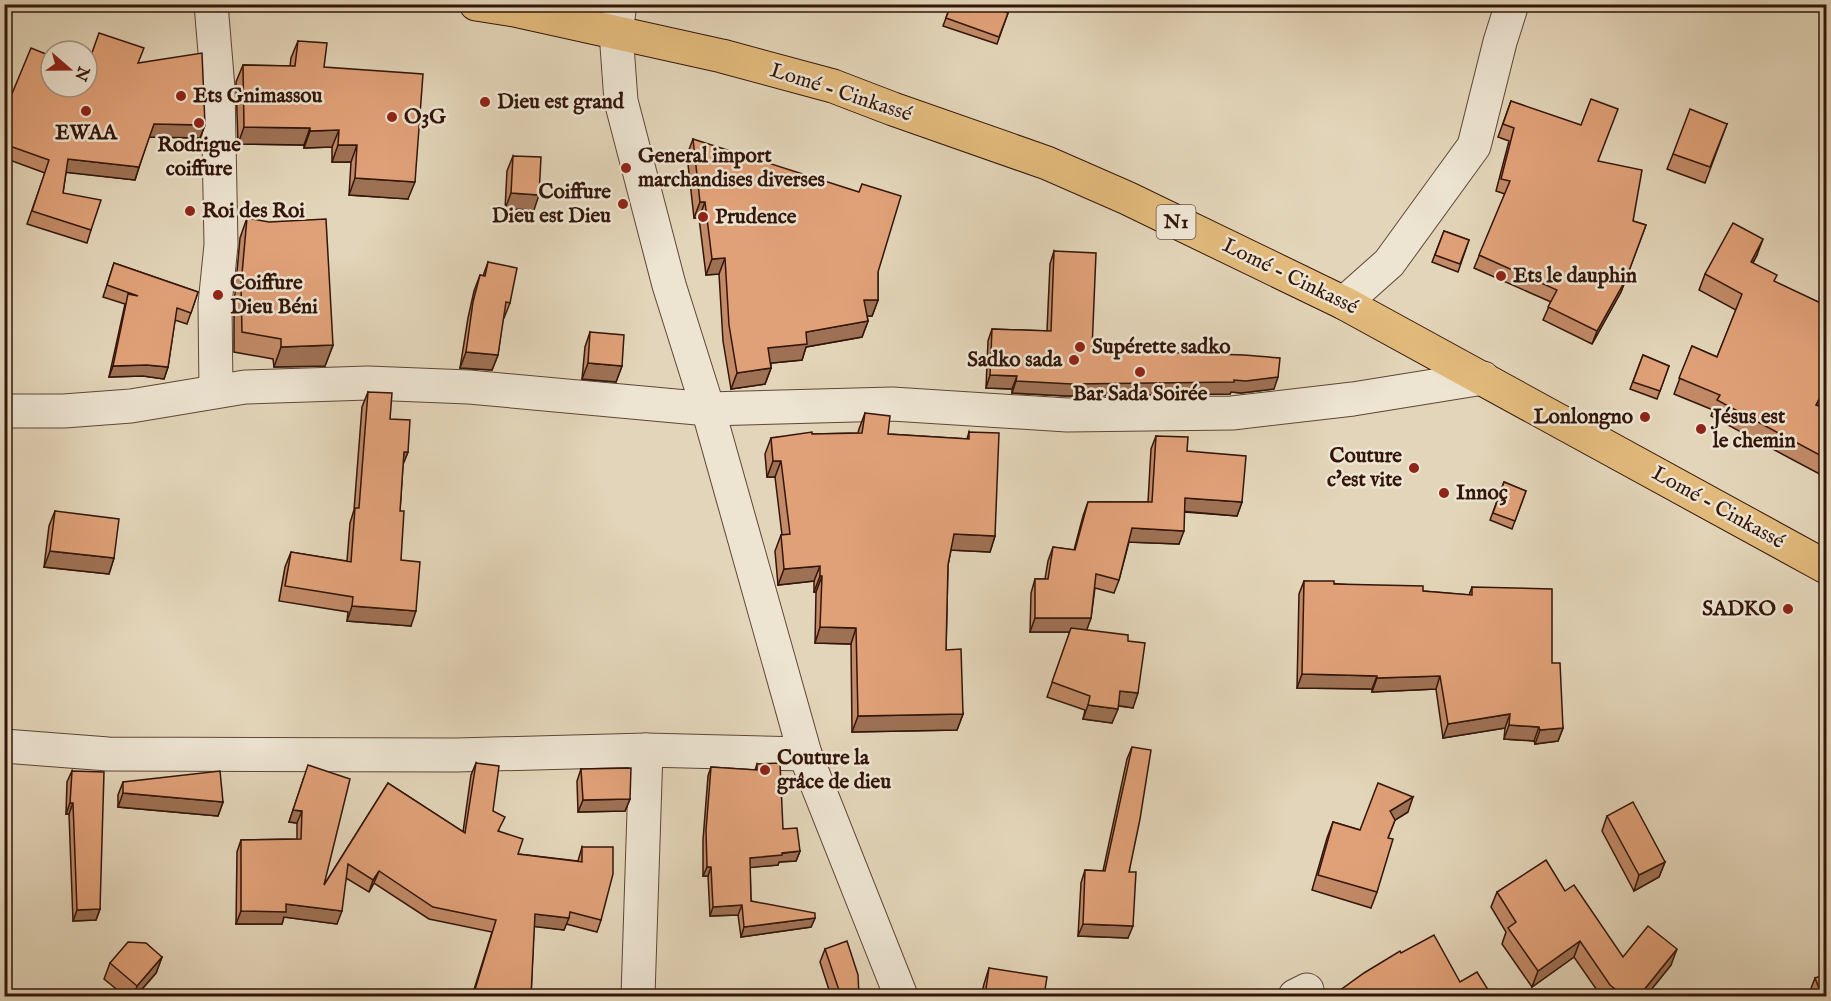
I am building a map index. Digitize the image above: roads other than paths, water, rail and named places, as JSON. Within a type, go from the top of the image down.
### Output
[{"type":"highway","name":"Lomé - Cinkassé","points":[[476,4],[514,10],[619,12],[722,56],[833,86],[893,110],[1047,164],[1127,198],[1344,303],[1827,567]]},
{"type":"street","points":[[211,4],[218,87],[221,245],[215,304],[216,391]]},
{"type":"street","points":[[1344,303],[1389,263],[1474,146],[1512,4]]},
{"type":"street","points":[[619,12],[621,101],[669,285],[708,409],[805,754],[901,996]]},
{"type":"street","points":[[4,411],[64,411],[131,406],[245,387],[368,383],[469,387],[708,409],[892,404],[1067,415],[1232,413],[1353,399],[1483,378]]},
{"type":"street","points":[[4,746],[131,754],[457,755],[646,750],[805,754]]},
{"type":"street","points":[[638,996],[646,750]]},
{"type":"place","name":"Ets Gnimassou","points":[[181,96]]},
{"type":"place","name":"Dieu est grand","points":[[485,102]]},
{"type":"place","name":"EWAA","points":[[86,111]]},
{"type":"place","name":"O3G","points":[[392,117]]},
{"type":"place","name":"Rodrigue coiffure","points":[[199,123]]},
{"type":"place","name":"General import marchandises diverses","points":[[626,168]]},
{"type":"place","name":"Coiffure Dieu est Dieu","points":[[623,204]]},
{"type":"place","name":"Roi des Roi","points":[[190,211]]},
{"type":"place","name":"Prudence","points":[[703,217]]},
{"type":"place","name":"Ets le dauphin","points":[[1501,276]]},
{"type":"place","name":"Coiffure Dieu Béni","points":[[218,295]]},
{"type":"place","name":"Supérette sadko","points":[[1080,347]]},
{"type":"place","name":"Sadko sada","points":[[1074,360]]},
{"type":"place","name":"Bar Sada Soirée","points":[[1140,372]]},
{"type":"place","name":"Lonlongno","points":[[1645,417]]},
{"type":"place","name":"Jésus est le chemin","points":[[1701,429]]},
{"type":"place","name":"Couture c'est vite","points":[[1414,468]]},
{"type":"place","name":"Innoç","points":[[1444,493]]},
{"type":"place","name":"SADKO","points":[[1788,609]]},
{"type":"place","name":"Couture la grâce de dieu","points":[[765,770]]}]
